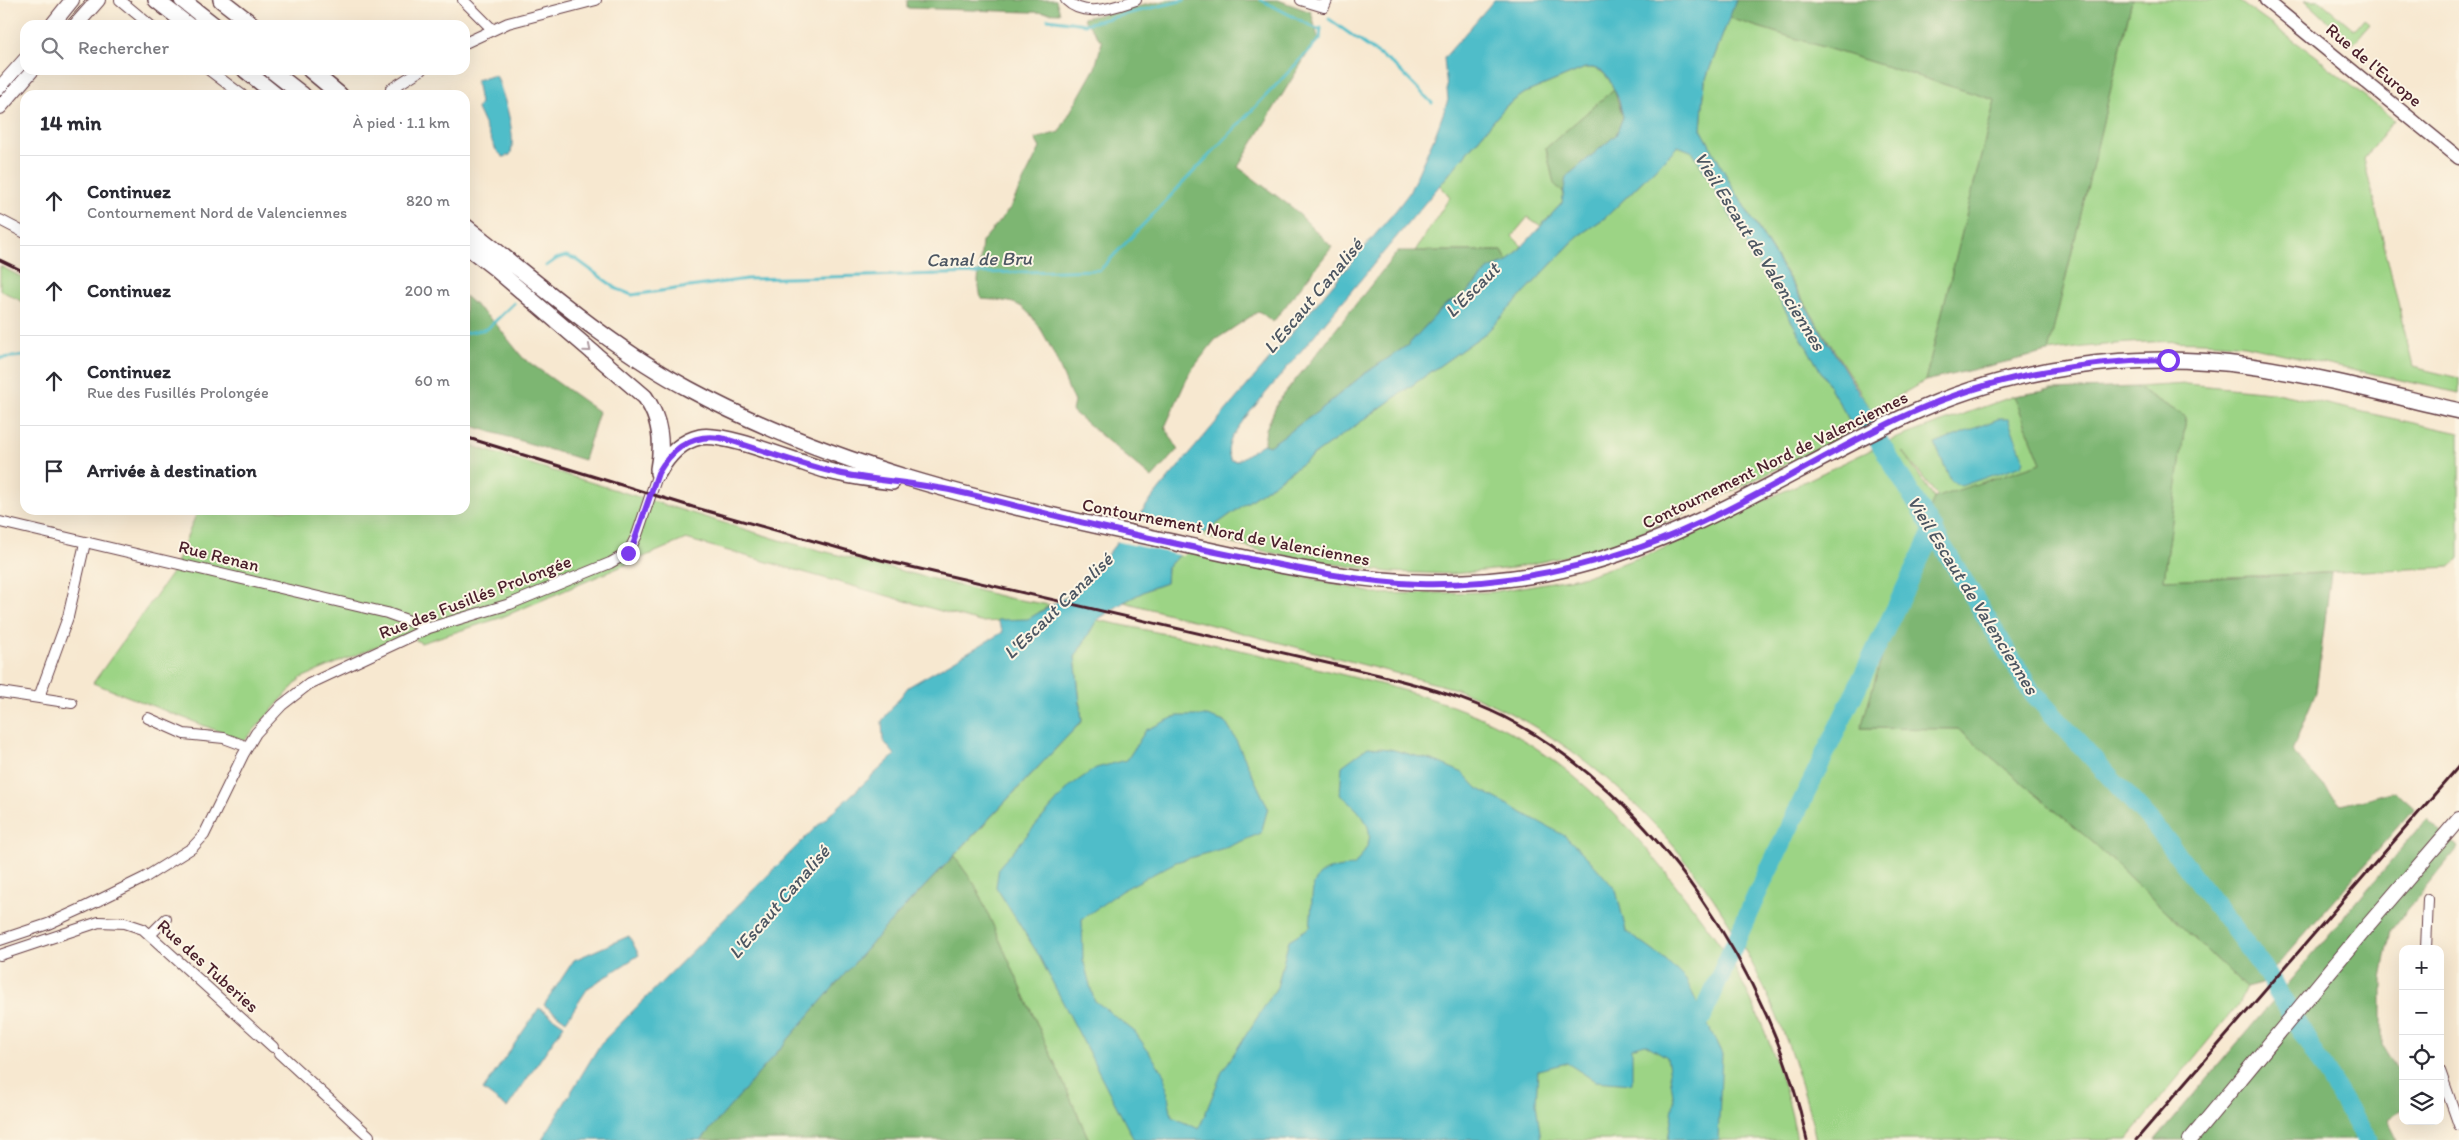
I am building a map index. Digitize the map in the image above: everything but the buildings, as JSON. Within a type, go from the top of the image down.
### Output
[{"type":"main road","points":[[56,20],[72,0]]},
{"type":"main road","points":[[80,20],[98,0]]},
{"type":"main road","points":[[156,0],[182,20]]},
{"type":"main road","points":[[182,0],[208,20]]},
{"type":"main road","points":[[221,0],[247,20]]},
{"type":"main road","points":[[0,88],[20,66]]},
{"type":"main road","points":[[0,107],[28,75]]},
{"type":"main road","points":[[251,75],[270,90]]},
{"type":"main road","points":[[277,75],[297,90]]},
{"type":"main road","points":[[316,75],[334,90]]},
{"type":"main road","name":"Contournement Nord de Valenciennes","points":[[470,230],[643,362],[708,399],[802,442],[876,469],[952,491],[1097,526],[1343,577],[1401,583],[1476,582],[1553,572],[1611,556],[1676,533],[1898,419],[1946,399],[2033,374],[2105,362],[2145,360],[2205,362],[2259,368],[2459,411]]},
{"type":"main road","points":[[470,249],[645,397],[655,414],[659,428],[661,451],[658,473]]},
{"type":"main road","points":[[498,272],[601,341],[643,362]]},
{"type":"main road","points":[[658,473],[666,460],[683,445],[692,439],[708,436],[726,439],[839,474],[952,491]]},
{"type":"main road","points":[[2190,1140],[2459,819]]},
{"type":"street","points":[[120,0],[144,20]]},
{"type":"street","points":[[463,0],[492,29]]},
{"type":"street","points":[[470,40],[492,29],[596,0]]},
{"type":"street","points":[[1066,0],[1075,6],[1099,10],[1136,0]]},
{"type":"street","points":[[1301,0],[1325,4]]},
{"type":"street","name":"Rue de l'Europe","points":[[2266,0],[2459,158]]},
{"type":"street","points":[[216,75],[235,90]]},
{"type":"street","points":[[391,88],[413,75]]},
{"type":"street","points":[[0,220],[20,230]]},
{"type":"street","name":"Rue des Fusillés Prolongée","points":[[0,940],[48,924],[81,909],[144,878],[192,848],[204,835],[248,747],[276,711],[309,684],[430,628],[510,604],[610,563],[628,553],[637,535],[658,473]]},
{"type":"street","name":"Rue Renan","points":[[0,522],[387,614],[430,628]]},
{"type":"street","points":[[39,697],[70,608],[85,543]]},
{"type":"street","points":[[0,692],[72,703]]},
{"type":"street","points":[[148,718],[184,734],[224,738],[248,747]]},
{"type":"street","points":[[2426,945],[2428,899]]},
{"type":"street","points":[[150,935],[166,919]]},
{"type":"street","name":"Rue des Tuberies","points":[[0,955],[99,922],[131,924],[140,927],[369,1136]]},
{"type":"street","points":[[2443,1080],[2459,1125]]},
{"type":"green space","points":[[907,0],[1056,0],[1060,13],[907,8]]},
{"type":"green space","points":[[1169,0],[1278,0],[1311,12],[1319,41],[1314,43],[1238,167],[1294,209],[1332,247],[1273,322],[1259,311],[1215,340],[1190,372],[1165,427],[1178,449],[1152,478],[1072,411],[1074,402],[1051,347],[1026,310],[1016,304],[981,299],[978,281],[982,242],[1010,208],[1040,148],[1035,139],[1059,132],[1095,68],[1102,42],[1083,18]]},
{"type":"green space","points":[[1736,0],[2132,0],[2048,352],[1925,381],[1995,100],[1729,18]]},
{"type":"green space","points":[[2132,0],[2237,0],[2314,55],[2394,120],[2364,159],[2413,367],[2459,378],[2459,393],[2244,345],[2146,342],[2048,352]]},
{"type":"green space","points":[[2305,0],[2319,0],[2355,30],[2364,19],[2370,24],[2353,44]]},
{"type":"green space","points":[[1729,18],[1995,100],[1925,381],[1872,411],[1733,188],[1701,129],[1705,81]]},
{"type":"green space","points":[[1585,68],[1595,69],[1603,73],[1614,89],[1546,148],[1554,183],[1564,193],[1562,203],[1541,226],[1528,217],[1512,236],[1522,246],[1508,262],[1502,251],[1415,251],[1450,197],[1440,185],[1506,106],[1525,93]]},
{"type":"green space","points":[[1614,89],[1623,117],[1616,135],[1566,177],[1564,193],[1554,184],[1546,148]]},
{"type":"green space","points":[[1678,146],[1693,151],[1855,430],[1698,508],[1604,548],[1513,568],[1452,574],[1389,572],[1298,559],[1200,536],[1487,332],[1578,236],[1606,217]]},
{"type":"green space","points":[[1398,251],[1502,251],[1508,262],[1489,269],[1464,296],[1446,304],[1408,345],[1364,374],[1320,410],[1269,446],[1264,444],[1266,429],[1278,402]]},
{"type":"green space","points":[[0,266],[20,276],[20,300],[0,290]]},
{"type":"green space","points":[[470,301],[496,324],[523,358],[599,412],[584,460],[470,426]]},
{"type":"green space","points":[[2186,384],[2272,392],[2459,433],[2459,558],[2452,567],[2164,580],[2186,417],[2136,387]]},
{"type":"green space","points":[[2136,387],[2186,417],[2164,580],[2331,573],[2316,692],[2292,751],[2341,805],[2395,791],[2414,808],[2261,984],[2246,988],[2096,845],[1958,729],[1861,728],[1889,633],[1934,498],[2041,463],[2014,396],[2051,390]]},
{"type":"green space","points":[[2014,396],[2041,463],[1938,497],[1903,451],[1934,498],[1889,633],[1861,728],[1958,729],[2096,845],[2246,988],[2237,1006],[2126,1140],[1816,1140],[1796,1068],[1769,998],[1734,931],[1691,868],[1642,812],[1586,762],[1524,721],[1456,689],[1124,602],[1149,589],[1166,583],[1167,567],[1187,548],[1377,594],[1493,592],[1586,576],[1658,551],[1894,439]]},
{"type":"green space","points":[[470,446],[783,541],[1008,598],[1050,605],[1028,620],[980,622],[686,539],[500,618],[421,643],[406,634],[301,678],[244,741],[93,683],[172,573],[196,515],[470,515]]},
{"type":"green space","points":[[1097,620],[1273,658],[1413,693],[1466,711],[1491,722],[1516,735],[1561,766],[1601,801],[1638,839],[1672,880],[1722,947],[1747,991],[1768,1040],[1785,1091],[1797,1140],[1089,1140],[975,885],[954,856],[1082,721],[1075,657]]},
{"type":"green space","points":[[2427,819],[2458,848],[2391,930],[2382,978],[2382,1045],[2399,1073],[2399,1112],[2388,1120],[2398,1140],[2155,1140]]},
{"type":"green space","points":[[954,856],[975,885],[1089,1140],[701,1140],[882,931]]},
{"type":"water","points":[[1494,0],[1736,0],[1705,81],[1701,129],[1733,188],[1875,419],[1855,430],[1693,152],[1678,146],[1606,217],[1578,236],[1487,332],[1200,536],[1167,567],[1166,583],[1149,589],[1124,602],[1097,620],[1075,657],[1082,721],[882,931],[701,1140],[542,1140],[601,1043],[813,830],[895,755],[883,740],[882,721],[908,687],[1003,632],[997,620],[1028,619],[1080,589],[1162,486],[1396,210],[1409,193],[1436,133],[1448,100],[1444,58]],"holes":[[[1585,68],[1602,71],[1609,79],[1619,100],[1623,117],[1616,135],[1566,177],[1562,203],[1508,262],[1489,269],[1464,296],[1446,304],[1408,345],[1364,374],[1320,410],[1269,446],[1263,444],[1237,461],[1231,460],[1228,449],[1229,444],[1245,418],[1506,106],[1525,93]]]},
{"type":"water","points":[[496,75],[509,115],[512,137],[510,155],[503,157],[496,150],[477,109],[480,103],[476,80]]},
{"type":"water","points":[[1998,419],[2008,419],[2024,460],[2022,465],[1961,486],[1951,481],[1935,444]]},
{"type":"water","points":[[1177,716],[1207,716],[1225,722],[1235,738],[1268,808],[1261,833],[1228,847],[1176,862],[1121,891],[1082,919],[1083,959],[1094,1000],[1135,1032],[1164,1074],[1172,1117],[1199,1129],[1222,1072],[1277,987],[1289,940],[1310,927],[1313,891],[1319,876],[1326,871],[1354,866],[1366,849],[1369,838],[1367,823],[1352,804],[1340,794],[1342,766],[1368,747],[1390,749],[1435,761],[1463,773],[1477,788],[1565,836],[1588,858],[1616,890],[1626,931],[1667,961],[1686,980],[1722,1054],[1718,1140],[1668,1140],[1674,1101],[1667,1057],[1645,1044],[1632,1048],[1632,1084],[1595,1081],[1567,1063],[1538,1070],[1536,1103],[1541,1140],[1134,1140],[1038,954],[996,887],[999,867],[1070,786],[1096,768],[1127,760],[1146,730]]},
{"type":"water","points":[[629,936],[639,955],[588,988],[566,1021],[544,1005],[574,960]]},
{"type":"water","points":[[539,1008],[564,1025],[507,1108],[483,1090]]},
{"type":"pier","points":[[1134,517],[1206,535],[1183,556],[1115,541]]},
{"type":"waterway","name":"Canal de Bru","points":[[1048,19],[1085,24],[1185,0]]},
{"type":"waterway","name":"Canal de Bru","points":[[1261,0],[1319,30]]},
{"type":"waterway","points":[[1329,19],[1395,66],[1432,103]]},
{"type":"waterway","name":"Canal de Bru","points":[[546,266],[556,259],[566,256],[576,259],[617,289],[632,295],[747,279],[1100,270],[1320,39],[1321,28]]},
{"type":"waterway","name":"Canal de Bru","points":[[470,332],[487,329],[514,303]]},
{"type":"waterway","name":"Canal de Bru","points":[[0,358],[20,356]]},
{"type":"waterway","name":"Vieil Escaut de Valenciennes","points":[[1855,402],[2031,691],[2157,828],[2263,967],[2367,1140]]},
{"type":"waterway","points":[[1701,1019],[1756,896],[1934,529]]},
{"type":"tram line","points":[[68,20],[86,0]]},
{"type":"tram line","points":[[0,97],[20,75]]},
{"type":"railway","points":[[0,260],[20,270]]},
{"type":"railway","points":[[470,439],[693,507],[881,560],[1379,675],[1458,698],[1504,717],[1559,751],[1610,793],[1657,842],[1699,896],[1736,955],[1767,1016],[1790,1078],[1807,1140]]},
{"type":"railway","points":[[2136,1140],[2459,766]]},
{"type":"route","points":[[628,553],[637,535],[658,473],[663,464],[675,451],[692,439],[708,436],[726,439],[839,474],[952,491],[1097,526],[1301,570],[1352,579],[1394,583],[1447,584],[1492,581],[1553,572],[1578,566],[1627,551],[1689,528],[1898,419],[1946,399],[1997,383],[2054,370],[2105,362],[2168,360]]},
{"type":"water label","name":"L'Escaut","points":[[1472,290]]},
{"type":"water label","name":"L'Escaut Canalisé","points":[[1313,296]]},
{"type":"water label","name":"L'Escaut Canalisé","points":[[1058,606]]},
{"type":"water label","name":"L'Escaut Canalisé","points":[[779,902]]}]
